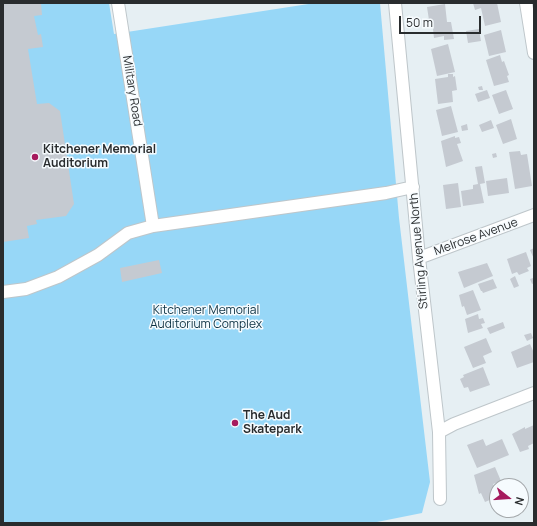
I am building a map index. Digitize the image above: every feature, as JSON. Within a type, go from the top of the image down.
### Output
[{"type":"street","name":"Military Road","points":[[118,3],[153,226]]},
{"type":"street","name":"Stirling Avenue North","points":[[395,3],[419,258],[439,432],[440,499]]},
{"type":"street","points":[[526,3],[534,53]]},
{"type":"street","points":[[3,292],[26,289],[58,277],[98,255],[128,233],[153,226],[386,193],[413,187]]},
{"type":"street","name":"Melrose Avenue","points":[[419,258],[534,215]]},
{"type":"street","points":[[439,432],[454,424],[534,393]]},
{"type":"green space","name":"Kitchener Memorial Auditorium Complex","points":[[3,3],[109,3],[114,34],[315,3],[380,3],[399,218],[430,482],[422,513],[372,523],[3,523]]},
{"type":"building","name":"Kitchener Memorial Auditorium","points":[[3,3],[41,3],[42,15],[34,16],[38,35],[41,34],[43,47],[28,49],[37,104],[49,103],[60,111],[74,204],[66,216],[36,220],[37,224],[27,226],[29,238],[3,242]]},
{"type":"building","points":[[473,3],[497,3],[501,22],[485,26],[481,8],[475,10]]},
{"type":"building","points":[[445,4],[447,22],[451,22],[454,39],[444,40],[444,36],[434,38],[432,20],[429,20],[427,7]]},
{"type":"building","points":[[479,29],[481,41],[468,43],[466,31]]},
{"type":"building","points":[[501,30],[506,52],[489,56],[484,35]]},
{"type":"building","points":[[448,44],[455,72],[437,76],[431,49]]},
{"type":"building","points":[[500,55],[509,75],[507,76],[509,82],[494,86],[486,60]]},
{"type":"building","points":[[448,74],[453,74],[453,77],[455,76],[457,90],[452,91],[453,102],[438,104],[435,79],[448,77]]},
{"type":"building","points":[[482,86],[483,90],[479,90],[478,87]]},
{"type":"building","points":[[487,90],[490,98],[478,102],[475,94]]},
{"type":"building","points":[[506,90],[513,109],[499,114],[492,95]]},
{"type":"building","points":[[451,106],[458,132],[442,136],[436,110]]},
{"type":"building","points":[[511,119],[517,139],[503,144],[496,125]]},
{"type":"building","points":[[491,120],[494,128],[482,132],[479,125]]},
{"type":"building","points":[[467,124],[468,130],[462,131],[461,126]]},
{"type":"building","points":[[455,136],[455,138],[459,137],[461,143],[457,144],[463,161],[446,167],[441,141]]},
{"type":"building","points":[[520,151],[521,155],[527,154],[532,186],[515,189],[509,152]]},
{"type":"building","points":[[496,153],[497,157],[493,158],[492,154]]},
{"type":"building","points":[[482,166],[485,183],[480,184],[484,203],[463,206],[461,191],[473,189],[473,185],[478,184],[475,167]]},
{"type":"building","points":[[507,178],[509,193],[488,196],[486,181]]},
{"type":"building","points":[[458,183],[461,207],[446,209],[443,185]]},
{"type":"building","points":[[534,248],[534,259],[530,250]]},
{"type":"building","points":[[526,252],[531,266],[527,268],[529,271],[519,275],[517,272],[512,274],[507,259]]},
{"type":"building","points":[[159,260],[162,273],[122,282],[120,268]]},
{"type":"building","points":[[487,263],[493,276],[464,288],[458,272]]},
{"type":"building","points":[[515,276],[519,286],[514,288],[510,279]]},
{"type":"building","points":[[533,278],[534,283],[532,284],[530,279]]},
{"type":"building","points":[[493,279],[497,288],[483,293],[478,284]]},
{"type":"building","points":[[473,290],[481,310],[467,315],[464,306],[462,307],[459,295]]},
{"type":"building","points":[[478,314],[479,319],[483,318],[485,323],[481,324],[483,328],[468,333],[465,319]]},
{"type":"building","points":[[503,322],[505,328],[490,334],[487,328]]},
{"type":"building","points":[[531,333],[533,338],[527,341],[524,335]]},
{"type":"building","points":[[486,338],[492,352],[483,356],[486,363],[473,368],[464,347]]},
{"type":"building","points":[[530,344],[534,353],[534,362],[517,368],[511,352]]},
{"type":"building","points":[[483,367],[490,385],[470,392],[468,387],[464,388],[460,379],[464,377],[463,375]]},
{"type":"building","points":[[534,425],[534,443],[528,446],[529,449],[520,452],[512,434],[525,427],[525,429]]},
{"type":"building","points":[[483,439],[486,446],[502,439],[509,455],[477,468],[467,445]]},
{"type":"building","points":[[495,467],[500,478],[489,478],[489,500],[485,502],[481,493],[479,494],[474,475]]},
{"type":"place","name":"Kitchener Memorial Auditorium","points":[[35,157]]},
{"type":"place","name":"The Aud Skatepark","points":[[235,423]]}]
